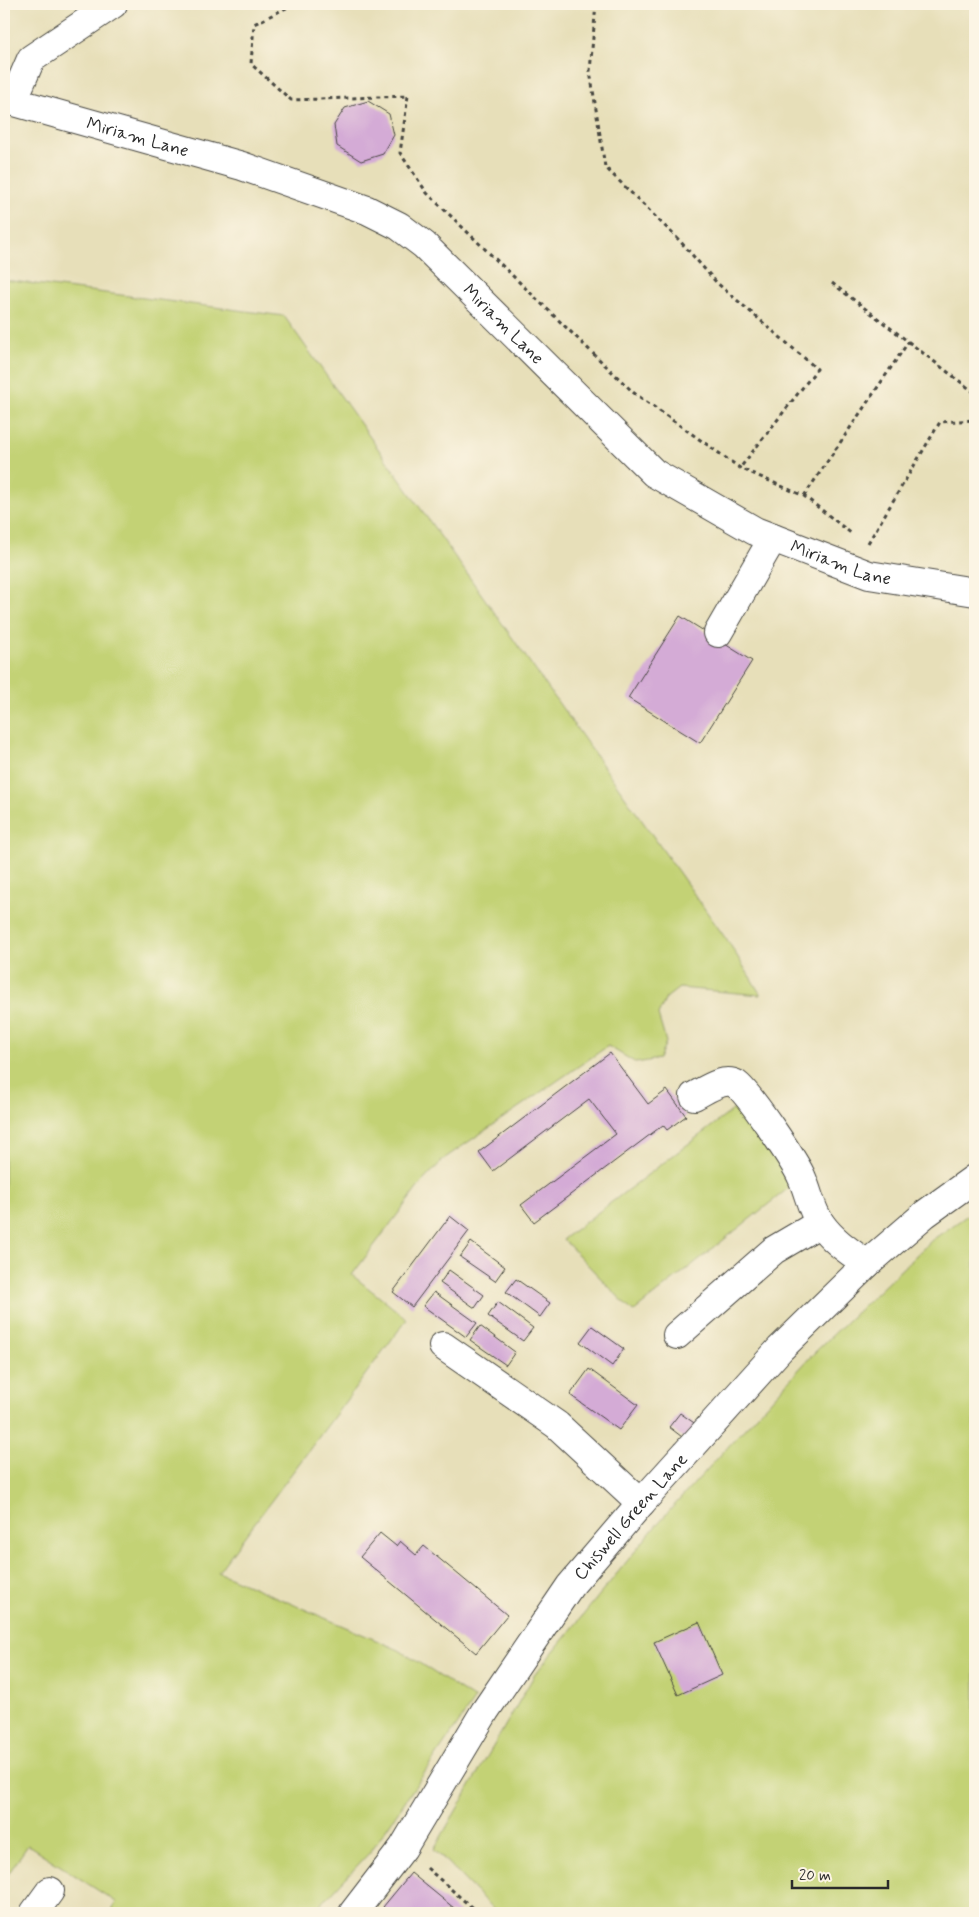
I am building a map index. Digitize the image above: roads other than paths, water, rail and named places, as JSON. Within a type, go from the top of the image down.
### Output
[{"type":"street","points":[[8,100],[31,59],[114,4]]},
{"type":"street","name":"Miriam Lane","points":[[8,100],[242,166],[368,210],[399,226],[424,245],[654,474],[755,531],[869,575],[975,592]]},
{"type":"street","points":[[718,633],[773,538]]},
{"type":"street","points":[[694,1096],[724,1082],[736,1084],[749,1096],[802,1177],[810,1204],[820,1223],[836,1242],[867,1264]]},
{"type":"street","name":"Chiswell Green Lane","points":[[353,1913],[403,1848],[485,1711],[570,1586],[641,1503],[780,1350],[867,1264],[926,1214],[975,1178]]},
{"type":"street","points":[[677,1335],[774,1250],[820,1223]]},
{"type":"street","points":[[443,1346],[557,1425],[641,1503]]},
{"type":"street","points":[[34,1913],[50,1891]]}]
